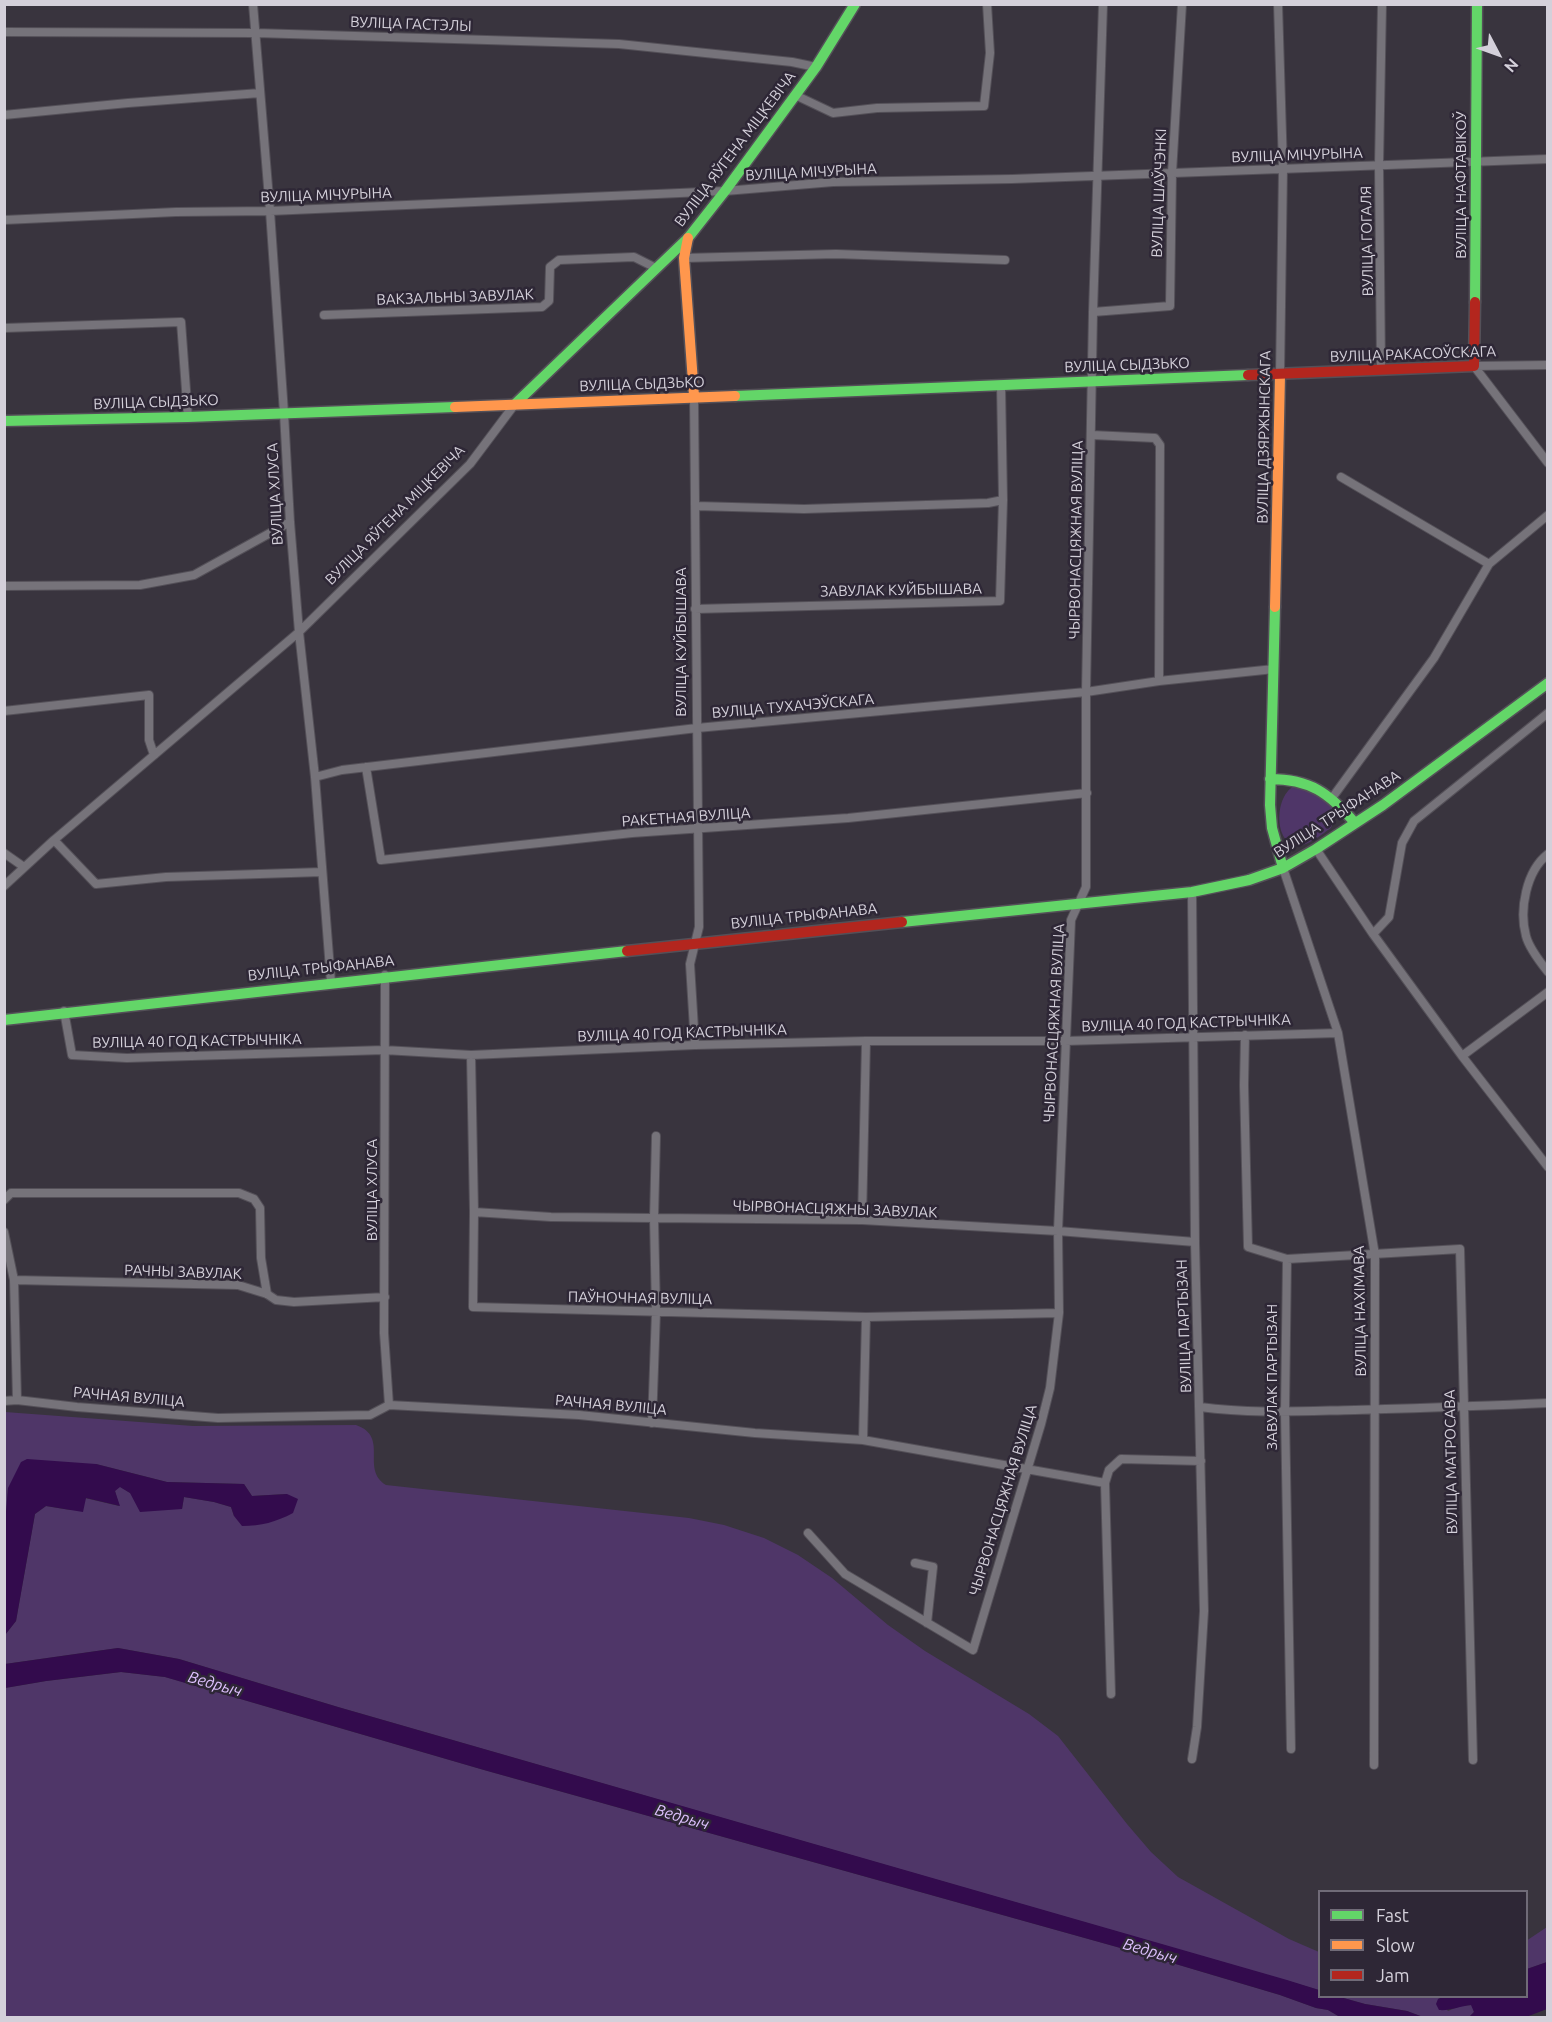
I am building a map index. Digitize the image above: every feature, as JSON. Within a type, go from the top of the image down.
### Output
[{"type":"street","name":"ВУЛІЦА ХЛУСА","points":[[253,4],[270,211],[290,522],[315,777],[331,982]]},
{"type":"street","name":"ВУЛІЦА ЯЎГЕНА МІЦКЕВІЧА","points":[[4,886],[54,840],[299,632],[470,464],[515,404],[688,238],[725,192],[816,67],[855,4]]},
{"type":"street","points":[[795,95],[833,113],[877,108],[984,106],[990,53],[987,4]]},
{"type":"street","name":"ЧЫРВОНАСЦЯЖНАЯ ВУЛІЦА","points":[[808,1533],[845,1575],[973,1650],[1050,1388],[1059,1314],[1058,1231],[1071,920],[1086,887],[1086,692],[1093,312],[1103,4]]},
{"type":"street","name":"ВУЛІЦА ШАЎЧЭНКІ","points":[[1093,312],[1170,306],[1172,173],[1182,4]]},
{"type":"street","name":"ВУЛІЦА ДЗЯРЖЫНСКАГА","points":[[1278,4],[1283,168],[1270,779],[1272,828],[1283,868]]},
{"type":"street","name":"ВУЛІЦА ГОГАЛЯ","points":[[1381,370],[1379,165],[1382,4]]},
{"type":"street","name":"ВУЛІЦА НАФТАВІКОЎ","points":[[1474,366],[1477,4]]},
{"type":"street","name":"ВУЛІЦА ГАСТЭЛЫ","points":[[4,32],[256,33],[619,44],[792,62],[816,67]]},
{"type":"street","points":[[4,115],[260,93]]},
{"type":"street","name":"ВУЛІЦА МІЧУРЫНА","points":[[4,220],[725,192],[833,182],[1255,171],[1283,168],[1548,159]]},
{"type":"street","name":"ВУЛІЦА КУЙБЫШАВА","points":[[688,238],[684,258],[694,396],[696,506],[699,927],[690,964],[695,1045]]},
{"type":"street","points":[[684,258],[836,254],[1005,260]]},
{"type":"street","name":"ВАКЗАЛЬНЫ ЗАВУЛАК","points":[[324,315],[542,307],[549,301],[550,267],[559,260],[634,257],[656,268]]},
{"type":"street","points":[[4,328],[181,322],[188,417]]},
{"type":"street","name":"ВУЛІЦА РАКАСОЎСКАГА","points":[[1280,375],[1548,365]]},
{"type":"street","points":[[1474,366],[1548,463]]},
{"type":"street","name":"ВУЛІЦА СЫДЗЬКО","points":[[4,421],[188,417],[1280,375]]},
{"type":"street","name":"ЗАВУЛАК КУЙБЫШАВА","points":[[695,609],[1000,601],[1001,385]]},
{"type":"street","points":[[1092,435],[1155,438],[1160,445],[1159,681]]},
{"type":"street","points":[[1341,477],[1489,564]]},
{"type":"street","points":[[696,506],[804,509],[988,503],[1002,500]]},
{"type":"street","points":[[1332,798],[1434,658],[1489,564],[1548,515]]},
{"type":"street","points":[[4,586],[140,585],[194,575],[290,522]]},
{"type":"street","name":"ВУЛІЦА ТУХАЧЭЎСКАГА","points":[[315,777],[366,767],[697,728],[1086,692],[1159,681],[1274,669]]},
{"type":"street","name":"ВУЛІЦА ТРЫФАНАВА","points":[[4,1020],[64,1011],[385,975],[1192,892],[1249,880],[1283,868],[1316,849],[1444,760],[1548,683]]},
{"type":"street","points":[[4,711],[149,695],[149,740],[154,755]]},
{"type":"street","points":[[1372,934],[1389,917],[1402,843],[1414,821],[1548,713]]},
{"type":"street","name":"РАКЕТНАЯ ВУЛІЦА","points":[[366,767],[381,860],[632,833],[848,818],[1087,793]]},
{"type":"street","points":[[1270,779],[1294,780],[1332,798],[1355,823]]},
{"type":"street","points":[[54,840],[96,884],[166,877],[322,872]]},
{"type":"street","points":[[1316,849],[1372,934],[1548,1167]]},
{"type":"street","points":[[4,853],[24,867]]},
{"type":"street","points":[[1548,854],[1539,861],[1525,896],[1524,918],[1526,937],[1548,972]]},
{"type":"street","name":"ВУЛІЦА НАХІМАВА","points":[[1283,868],[1338,1033],[1375,1255],[1374,1765]]},
{"type":"street","name":"ВУЛІЦА ПАРТЫЗАН","points":[[1192,892],[1195,1242],[1204,1611],[1197,1727],[1192,1759]]},
{"type":"street","name":"ВУЛІЦА ХЛУСА","points":[[385,975],[384,1333],[389,1405]]},
{"type":"street","points":[[1462,1056],[1548,992]]},
{"type":"street","name":"ВУЛІЦА 40 ГОД КАСТРЫЧНІКА","points":[[64,1011],[72,1055],[127,1058],[384,1050],[471,1055],[695,1045],[866,1041],[1065,1041],[1338,1033]]},
{"type":"street","points":[[1245,1035],[1244,1096],[1248,1247],[1287,1259],[1375,1255]]},
{"type":"street","points":[[862,1220],[866,1041]]},
{"type":"street","name":"ПАЎНОЧНАЯ ВУЛІЦА","points":[[471,1055],[473,1307],[866,1317],[1059,1314]]},
{"type":"street","points":[[652,1423],[656,1312],[654,1218],[656,1136]]},
{"type":"street","points":[[4,1200],[11,1193],[239,1193],[254,1199],[260,1208],[261,1258],[267,1294]]},
{"type":"street","name":"ЧЫРВОНАСЦЯЖНЫ ЗАВУЛАК","points":[[474,1212],[551,1217],[862,1220],[1058,1231],[1195,1242]]},
{"type":"street","points":[[4,1232],[14,1280],[17,1400]]},
{"type":"street","name":"ВУЛІЦА МАТРОСАВА","points":[[1375,1255],[1460,1249],[1473,1760]]},
{"type":"street","name":"ЗАВУЛАК ПАРТЫЗАН","points":[[1287,1259],[1285,1412],[1291,1749]]},
{"type":"street","name":"РАЧНЫ ЗАВУЛАК","points":[[14,1280],[238,1285],[267,1294],[276,1300],[294,1302],[385,1297]]},
{"type":"street","points":[[863,1440],[866,1317]]},
{"type":"street","name":"РАЧНАЯ ВУЛІЦА","points":[[4,1401],[17,1400],[218,1418],[370,1415],[389,1405],[579,1415],[755,1433],[863,1440],[1105,1483]]},
{"type":"street","points":[[1200,1407],[1228,1411],[1285,1412],[1548,1403]]},
{"type":"street","points":[[1111,1695],[1105,1483],[1109,1470],[1121,1459],[1201,1461]]},
{"type":"street","points":[[915,1563],[933,1566],[927,1623]]},
{"type":"shaded area","points":[[1296,785],[1325,799],[1334,816],[1331,828],[1302,845],[1293,845],[1286,840],[1281,831],[1280,821],[1283,799]]},
{"type":"shaded area","points":[[5,1412],[193,1426],[356,1425],[366,1430],[371,1437],[374,1445],[375,1471],[386,1485],[689,1518],[724,1525],[764,1538],[798,1555],[832,1578],[888,1625],[925,1651],[1029,1714],[1058,1736],[1127,1824],[1151,1852],[1178,1877],[1289,1939],[1318,1952],[1318,1990],[179,1659],[118,1648],[5,1664],[5,1635],[16,1621],[35,1514],[46,1506],[70,1510],[85,1498],[119,1506],[115,1491],[119,1486],[130,1493],[182,1509],[184,1497],[214,1502],[231,1507],[234,1516],[287,1494],[252,1496],[244,1484],[167,1482],[96,1464],[8,1488],[5,1536]]},
{"type":"shaded area","points":[[121,1672],[165,1677],[484,1770],[1142,1954],[1328,2010],[1340,2017],[5,2018],[5,1688]]},
{"type":"shaded area","points":[[1547,1927],[1547,1962],[1528,1969],[1528,1940]]},
{"type":"shaded area","points":[[1344,1998],[1440,1998],[1438,1999],[1448,2011],[1460,2006],[1472,2005],[1474,2012],[1469,2017],[1423,2017],[1407,2011]]},
{"type":"water","points":[[27,1459],[96,1464],[167,1482],[244,1484],[252,1496],[287,1494],[298,1499],[293,1513],[268,1523],[249,1526],[242,1526],[234,1516],[231,1507],[184,1497],[182,1509],[140,1512],[130,1493],[120,1487],[115,1491],[120,1506],[86,1498],[83,1512],[46,1506],[35,1514],[16,1621],[5,1635],[4,1536],[8,1488],[21,1462]]},
{"type":"water","name":"Ведрыч","points":[[118,1648],[179,1659],[338,1707],[1287,1980],[1318,1990],[1318,1998],[1344,1998],[1407,2011],[1423,2017],[1340,2017],[1328,2010],[1142,1954],[484,1770],[165,1677],[121,1672],[5,1688],[5,1664]]},
{"type":"water","points":[[1547,1962],[1547,2009],[1526,2017],[1469,2017],[1474,2012],[1471,2005],[1439,2010],[1436,2004],[1440,1998],[1528,1998],[1528,1969]]},
{"type":"traffic: fast","points":[[515,404],[688,238],[816,67],[855,4]]},
{"type":"traffic: fast","points":[[1475,302],[1477,4]]},
{"type":"traffic: fast","points":[[735,396],[1248,375]]},
{"type":"traffic: fast","points":[[4,421],[455,407]]},
{"type":"traffic: fast","points":[[1275,607],[1270,805],[1272,828],[1283,868]]},
{"type":"traffic: fast","points":[[902,922],[1192,892],[1249,880],[1283,868],[1383,805],[1548,683]]},
{"type":"traffic: fast","points":[[1270,779],[1296,782],[1318,790],[1336,803],[1355,823]]},
{"type":"traffic: fast","points":[[4,1020],[627,951]]},
{"type":"traffic: slow","points":[[688,238],[684,258],[694,396]]},
{"type":"traffic: slow","points":[[1275,607],[1280,375]]},
{"type":"traffic: slow","points":[[455,407],[735,396]]},
{"type":"traffic: jam","points":[[1248,375],[1474,366],[1475,302]]},
{"type":"traffic: jam","points":[[627,951],[902,922]]}]
